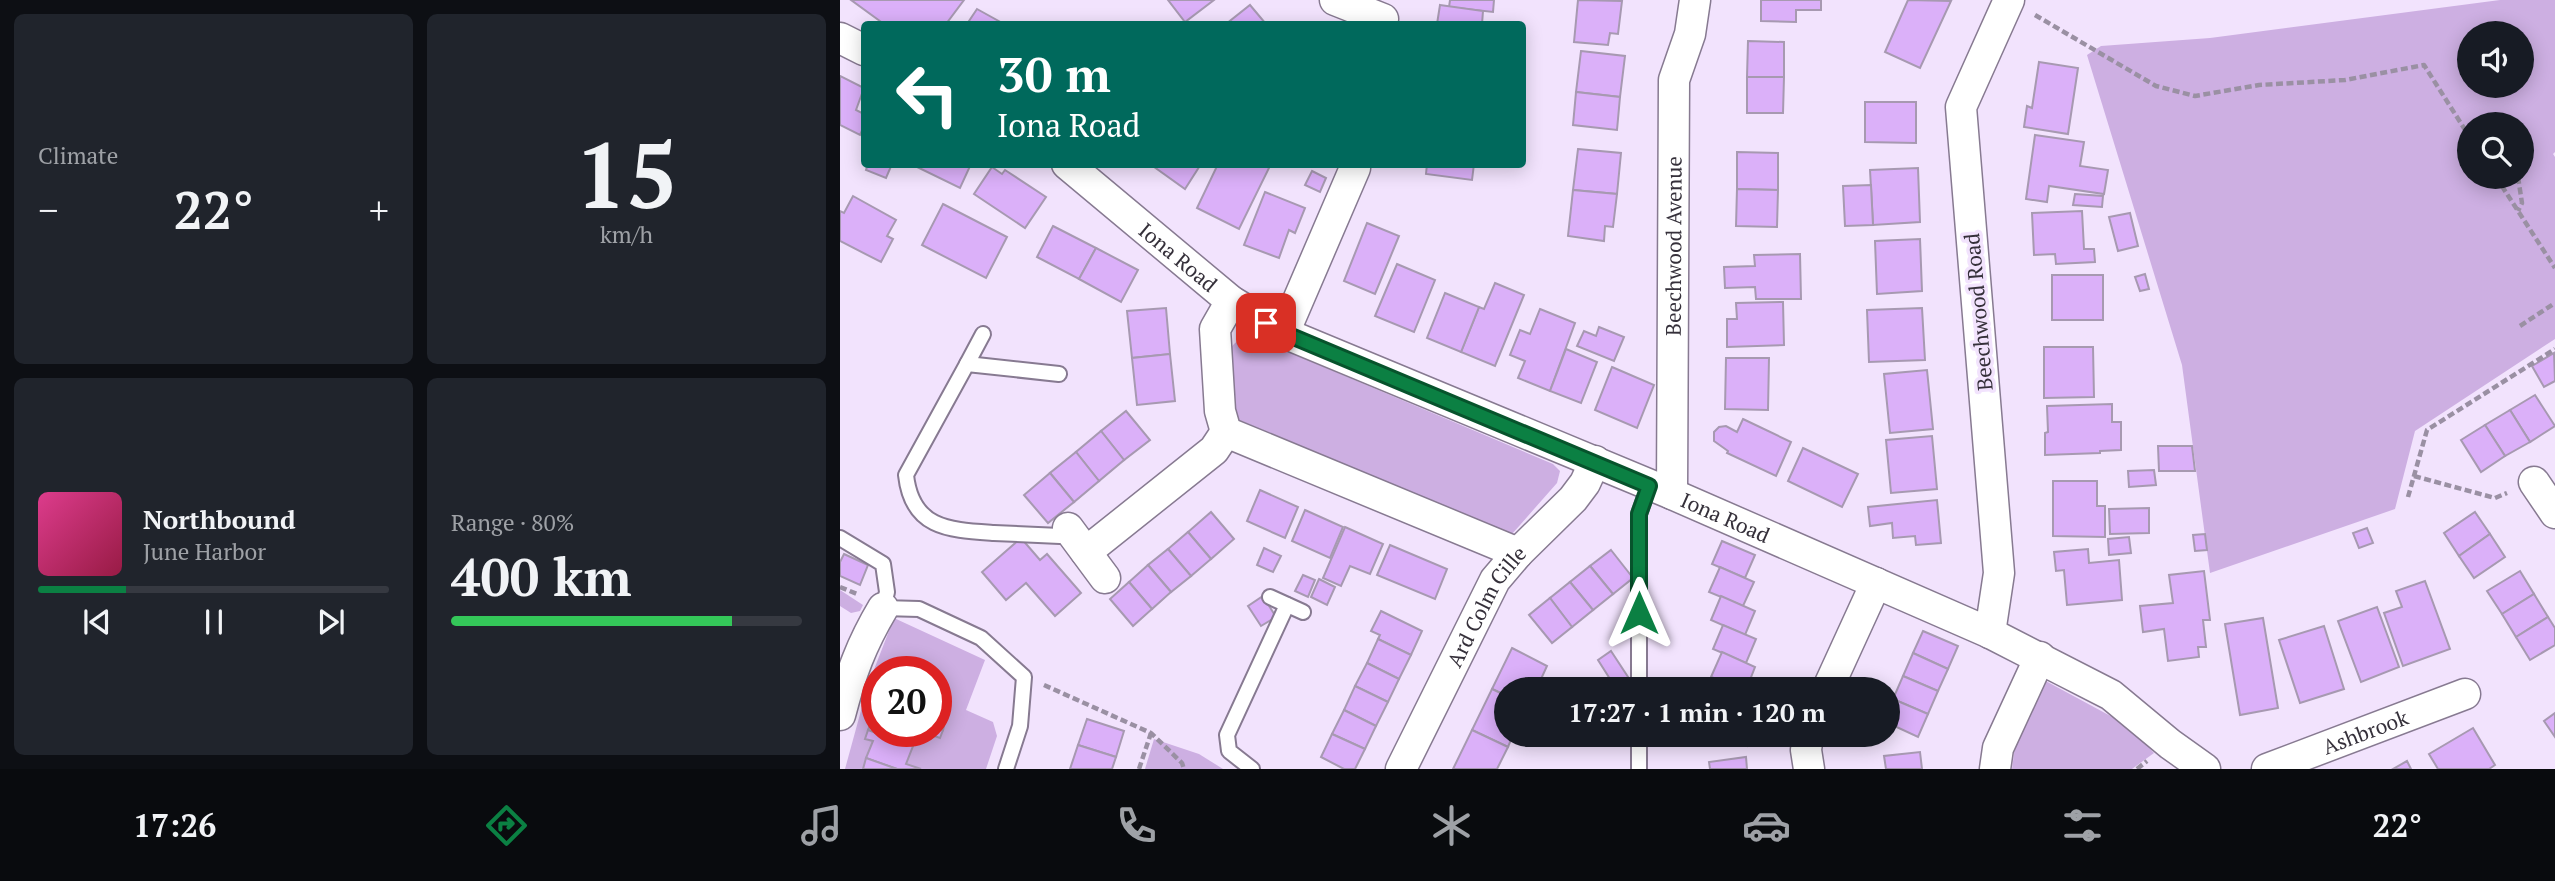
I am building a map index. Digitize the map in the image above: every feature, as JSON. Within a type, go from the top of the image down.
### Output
[{"type":"street","points":[[1335,0],[1384,15]]},
{"type":"street","name":"Beechwood Avenue","points":[[1661,490],[1674,80],[1690,34],[1695,0]]},
{"type":"street","name":"Beechwood Road","points":[[1990,633],[1999,573],[1961,107],[2020,7]]},
{"type":"street","points":[[840,38],[861,48]]},
{"type":"street","name":"Iona Road","points":[[1072,168],[1231,301],[1284,333],[1595,461],[1990,633],[2111,695],[2205,769]]},
{"type":"street","points":[[1284,333],[1354,168]]},
{"type":"street","points":[[1086,552],[1214,450],[1226,432],[1220,411],[1215,329],[1231,301]]},
{"type":"street","points":[[1226,432],[1518,552]]},
{"type":"street","name":"Ard Colm Cille","points":[[1401,769],[1495,580],[1518,552],[1573,499],[1585,483],[1595,461]]},
{"type":"street","points":[[2534,482],[2555,513]]},
{"type":"street","points":[[1068,528],[1105,578]]},
{"type":"street","points":[[1833,677],[1876,583]]},
{"type":"street","points":[[840,715],[850,675],[863,640],[883,608]]},
{"type":"street","points":[[1995,769],[1998,748],[2040,657]]},
{"type":"street","name":"Ashbrook","points":[[2267,769],[2465,694]]},
{"type":"street","points":[[1806,747],[1809,769]]},
{"type":"lane","points":[[983,334],[906,475],[908,493],[919,511],[934,524],[953,531],[1060,536],[1068,528]]},
{"type":"lane","points":[[967,364],[1059,374]]},
{"type":"lane","points":[[1639,677],[1639,514],[1661,490]]},
{"type":"lane","points":[[840,538],[883,564],[887,592],[883,608],[919,609],[981,638],[1024,677],[1020,726],[1006,769]]},
{"type":"lane","points":[[1270,597],[1303,612]]},
{"type":"lane","points":[[1252,769],[1229,751],[1227,735],[1287,605]]},
{"type":"lane","points":[[1639,747],[1639,769]]},
{"type":"path","points":[[2020,7],[2156,86],[2195,96],[2259,85],[2345,80],[2424,65],[2457,117]]},
{"type":"path","points":[[2504,189],[2555,268]]},
{"type":"path","points":[[2518,212],[2522,202],[2520,189]]},
{"type":"path","points":[[2520,326],[2555,303]]},
{"type":"path","points":[[2408,497],[2427,430],[2555,349]]},
{"type":"path","points":[[2414,476],[2495,498],[2534,482]]},
{"type":"path","points":[[1024,677],[1152,733],[1182,763],[1184,769]]},
{"type":"path","points":[[1139,769],[1152,733]]},
{"type":"shaded area","points":[[2500,0],[2555,0],[2555,339],[2415,431],[2395,509],[2210,573],[2182,365],[2087,55],[2101,46],[2210,38]]},
{"type":"shaded area","points":[[1244,338],[1255,338],[1553,464],[1560,471],[1557,483],[1512,534],[1237,419],[1230,403],[1227,370],[1230,350]]},
{"type":"shaded area","points":[[840,590],[863,605],[860,611],[851,613],[840,606]]},
{"type":"shaded area","points":[[894,618],[985,660],[966,710],[993,722],[997,736],[986,769],[845,769],[861,711],[861,747],[952,747],[952,656],[879,656]]},
{"type":"shaded area","points":[[2042,679],[2129,726],[2154,753],[2132,769],[2012,769],[2018,723]]},
{"type":"shaded area","points":[[1154,739],[1199,754],[1223,769],[1145,769]]},
{"type":"building","points":[[851,0],[964,0],[948,21],[880,21]]},
{"type":"building","points":[[1168,0],[1214,0],[1186,21]]},
{"type":"building","points":[[1450,0],[1494,0],[1493,12],[1449,7]]},
{"type":"building","points":[[1578,0],[1622,1],[1618,34],[1610,33],[1608,45],[1574,42]]},
{"type":"building","points":[[1761,0],[1821,0],[1821,10],[1796,10],[1796,22],[1761,21]]},
{"type":"building","points":[[1908,0],[1951,1],[1920,68],[1885,52]]},
{"type":"building","points":[[1250,5],[1263,21],[1230,21]]},
{"type":"building","points":[[1440,5],[1483,11],[1482,21],[1437,21]]},
{"type":"building","points":[[977,9],[999,21],[969,21]]},
{"type":"building","points":[[1748,41],[1784,42],[1784,77],[1747,77]]},
{"type":"building","points":[[1581,51],[1625,56],[1620,97],[1576,92]]},
{"type":"building","points":[[2039,62],[2078,68],[2068,134],[2024,127],[2027,106],[2032,108]]},
{"type":"building","points":[[840,76],[861,86],[856,110],[861,112],[861,133],[860,135],[840,125]]},
{"type":"building","points":[[1747,77],[1784,77],[1783,113],[1747,113]]},
{"type":"building","points":[[1576,92],[1620,97],[1617,130],[1573,125]]},
{"type":"building","points":[[1865,102],[1916,102],[1916,143],[1865,142]]},
{"type":"building","points":[[2035,135],[2084,142],[2080,166],[2108,170],[2104,194],[2049,186],[2047,202],[2026,199]]},
{"type":"building","points":[[1578,149],[1621,153],[1617,194],[1573,190]]},
{"type":"building","points":[[1737,152],[1778,153],[1778,190],[1737,189]]},
{"type":"building","points":[[867,168],[890,168],[886,178]]},
{"type":"building","points":[[919,168],[969,168],[960,188]]},
{"type":"building","points":[[993,168],[1002,174],[1005,170],[1046,197],[1025,228],[974,194]]},
{"type":"building","points":[[1156,168],[1198,168],[1185,189]]},
{"type":"building","points":[[1216,168],[1269,168],[1239,229],[1197,208]]},
{"type":"building","points":[[1427,168],[1474,168],[1472,180],[1426,174]]},
{"type":"building","points":[[1918,168],[1920,222],[1873,225],[1870,170]]},
{"type":"building","points":[[1312,171],[1326,178],[1320,192],[1305,185]]},
{"type":"building","points":[[1871,185],[1873,225],[1845,226],[1843,186]]},
{"type":"building","points":[[1737,189],[1778,190],[1777,227],[1736,226]]},
{"type":"building","points":[[1573,190],[1617,194],[1613,227],[1605,226],[1604,241],[1568,236]]},
{"type":"building","points":[[1265,192],[1305,208],[1295,233],[1289,230],[1279,258],[1244,245]]},
{"type":"building","points":[[2075,194],[2103,196],[2102,207],[2073,205]]},
{"type":"building","points":[[853,196],[896,220],[887,236],[893,239],[881,262],[840,241],[840,211],[844,213]]},
{"type":"building","points":[[943,204],[1007,237],[986,278],[922,245]]},
{"type":"building","points":[[2082,211],[2084,249],[2094,249],[2095,262],[2056,264],[2055,254],[2034,255],[2032,213]]},
{"type":"building","points":[[2130,213],[2138,246],[2118,251],[2109,217]]},
{"type":"building","points":[[1367,223],[1399,236],[1375,294],[1344,281]]},
{"type":"building","points":[[1053,226],[1096,248],[1079,279],[1037,257]]},
{"type":"building","points":[[1920,239],[1922,291],[1877,294],[1875,241]]},
{"type":"building","points":[[1096,248],[1138,270],[1121,302],[1079,279]]},
{"type":"building","points":[[1800,254],[1801,299],[1756,299],[1755,287],[1725,288],[1724,267],[1755,266],[1754,255]]},
{"type":"building","points":[[1397,264],[1435,280],[1414,332],[1375,316]]},
{"type":"building","points":[[2145,274],[2149,289],[2140,291],[2135,277]]},
{"type":"building","points":[[2052,275],[2103,275],[2103,320],[2052,320]]},
{"type":"building","points":[[1495,283],[1524,295],[1495,366],[1461,352],[1479,307],[1484,309]]},
{"type":"building","points":[[1445,293],[1479,307],[1461,352],[1427,338]]},
{"type":"building","points":[[1783,302],[1784,345],[1727,347],[1727,319],[1737,319],[1736,303]]},
{"type":"building","points":[[1166,308],[1170,354],[1132,358],[1127,311]]},
{"type":"building","points":[[1922,308],[1925,360],[1869,362],[1867,310]]},
{"type":"building","points":[[1540,309],[1575,323],[1550,391],[1518,378],[1525,361],[1510,355],[1520,330],[1530,334]]},
{"type":"building","points":[[1599,327],[1624,337],[1614,361],[1577,346],[1584,331],[1596,336]]},
{"type":"building","points":[[2044,347],[2093,347],[2094,397],[2044,398]]},
{"type":"building","points":[[1566,349],[1597,362],[1581,403],[1550,391]]},
{"type":"building","points":[[2554,353],[2555,381],[2544,387],[2532,366]]},
{"type":"building","points":[[1170,354],[1175,401],[1137,405],[1132,358]]},
{"type":"building","points":[[1726,358],[1769,358],[1768,410],[1725,409]]},
{"type":"building","points":[[1612,367],[1654,385],[1637,428],[1595,410]]},
{"type":"building","points":[[1927,370],[1933,429],[1890,433],[1884,374]]},
{"type":"building","points":[[2535,395],[2555,426],[2530,442],[2510,410]]},
{"type":"building","points":[[2112,404],[2112,422],[2121,422],[2121,450],[2045,455],[2047,406]]},
{"type":"building","points":[[2510,410],[2530,442],[2505,456],[2485,425]]},
{"type":"building","points":[[1126,411],[1150,440],[1124,460],[1101,431]]},
{"type":"building","points":[[1743,419],[1791,442],[1776,476],[1727,453],[1728,451],[1714,441],[1714,432],[1719,427],[1726,426],[1737,432]]},
{"type":"building","points":[[2485,425],[2505,456],[2481,472],[2461,440]]},
{"type":"building","points":[[1101,431],[1124,460],[1099,481],[1076,452]]},
{"type":"building","points":[[1932,436],[1937,489],[1891,493],[1886,440]]},
{"type":"building","points":[[2158,446],[2192,446],[2195,471],[2159,471]]},
{"type":"building","points":[[1803,448],[1858,474],[1842,507],[1788,481]]},
{"type":"building","points":[[1076,452],[1099,481],[1074,502],[1050,473]]},
{"type":"building","points":[[2154,470],[2156,485],[2129,487],[2128,471]]},
{"type":"building","points":[[1050,473],[1074,502],[1048,523],[1024,495]]},
{"type":"building","points":[[2053,481],[2097,481],[2097,506],[2105,506],[2105,537],[2053,536]]},
{"type":"building","points":[[1260,490],[1298,507],[1285,538],[1247,521]]},
{"type":"building","points":[[1937,500],[1941,543],[1916,545],[1915,536],[1893,538],[1892,523],[1870,526],[1868,507]]},
{"type":"building","points":[[2149,508],[2149,533],[2110,534],[2109,509]]},
{"type":"building","points":[[1305,510],[1343,527],[1330,558],[1292,541]]},
{"type":"building","points":[[1211,512],[1234,539],[1211,559],[1188,532]]},
{"type":"building","points":[[2475,512],[2490,534],[2459,556],[2444,533]]},
{"type":"building","points":[[1345,527],[1383,544],[1370,574],[1350,566],[1341,586],[1323,578]]},
{"type":"building","points":[[2367,528],[2373,543],[2359,548],[2353,533]]},
{"type":"building","points":[[1188,532],[1211,559],[1191,576],[1168,549]]},
{"type":"building","points":[[2205,534],[2207,550],[2195,551],[2193,535]]},
{"type":"building","points":[[2490,534],[2505,557],[2474,578],[2459,556]]},
{"type":"building","points":[[2129,537],[2131,553],[2109,555],[2108,539]]},
{"type":"building","points":[[1021,538],[1040,560],[1047,554],[1081,593],[1055,616],[1026,583],[1006,600],[982,572]]},
{"type":"building","points":[[1722,541],[1755,555],[1745,578],[1712,564]]},
{"type":"building","points":[[1390,545],[1447,569],[1435,599],[1377,575]]},
{"type":"building","points":[[1264,548],[1281,556],[1273,572],[1257,565]]},
{"type":"building","points":[[1168,549],[1191,576],[1171,592],[1148,565]]},
{"type":"building","points":[[2088,549],[2089,563],[2119,560],[2122,600],[2067,605],[2064,570],[2056,571],[2054,552]]},
{"type":"building","points":[[1611,550],[1633,578],[1613,594],[1590,566]]},
{"type":"building","points":[[844,554],[868,565],[860,585],[840,576],[840,562]]},
{"type":"building","points":[[1148,565],[1171,592],[1152,609],[1129,582]]},
{"type":"building","points":[[1590,566],[1613,594],[1593,610],[1570,582]]},
{"type":"building","points":[[1720,567],[1754,582],[1743,606],[1709,592]]},
{"type":"building","points":[[2204,571],[2210,620],[2203,620],[2206,647],[2198,647],[2199,657],[2168,661],[2164,629],[2143,632],[2140,606],[2173,603],[2169,575]]},
{"type":"building","points":[[2520,571],[2534,594],[2502,614],[2487,591]]},
{"type":"building","points":[[1303,575],[1315,580],[1308,597],[1295,591]]},
{"type":"building","points":[[1319,579],[1335,587],[1327,605],[1311,597]]},
{"type":"building","points":[[2425,581],[2450,649],[2403,666],[2384,613],[2402,607],[2396,591]]},
{"type":"building","points":[[1129,582],[1152,609],[1133,626],[1110,599]]},
{"type":"building","points":[[1570,582],[1593,610],[1572,627],[1550,598]]},
{"type":"building","points":[[2534,594],[2548,617],[2516,637],[2502,614]]},
{"type":"building","points":[[1263,596],[1276,617],[1261,626],[1248,606]]},
{"type":"building","points":[[1721,596],[1755,611],[1745,635],[1711,620]]},
{"type":"building","points":[[1550,598],[1572,627],[1552,643],[1529,615]]},
{"type":"building","points":[[2377,607],[2399,667],[2361,682],[2338,621]]},
{"type":"building","points":[[1381,611],[1422,631],[1411,655],[1378,639],[1380,635],[1371,631]]},
{"type":"building","points":[[2548,617],[2555,628],[2555,645],[2530,660],[2516,637]]},
{"type":"building","points":[[2263,618],[2278,708],[2240,715],[2225,624]]},
{"type":"building","points":[[1723,625],[1756,639],[1746,663],[1713,649]]},
{"type":"building","points":[[2324,626],[2344,689],[2300,703],[2279,640]]},
{"type":"building","points":[[1923,631],[1958,646],[1948,669],[1913,653]]},
{"type":"building","points":[[1378,639],[1411,655],[1399,679],[1367,663]]},
{"type":"building","points":[[1512,648],[1547,666],[1542,677],[1498,677]]},
{"type":"building","points":[[1611,651],[1628,677],[1609,677],[1598,660]]},
{"type":"building","points":[[1722,652],[1755,667],[1751,677],[1711,677]]},
{"type":"building","points":[[1913,653],[1948,669],[1938,691],[1903,676]]},
{"type":"building","points":[[1367,663],[1399,679],[1388,702],[1355,686]]},
{"type":"building","points":[[1903,676],[1938,691],[1928,714],[1900,702],[1900,683]]},
{"type":"building","points":[[1355,686],[1388,702],[1376,726],[1344,710]]},
{"type":"building","points":[[1492,689],[1494,690],[1494,740],[1472,730]]},
{"type":"building","points":[[1900,702],[1928,714],[1918,737],[1900,729]]},
{"type":"building","points":[[1344,710],[1376,726],[1365,749],[1332,734]]},
{"type":"building","points":[[2555,713],[2555,737],[2544,721]]},
{"type":"building","points":[[1087,719],[1124,731],[1116,757],[1078,745]]},
{"type":"building","points":[[2473,728],[2495,765],[2489,769],[2438,769],[2429,754]]},
{"type":"building","points":[[1472,730],[1494,740],[1494,747],[1508,747],[1497,769],[1453,769]]},
{"type":"building","points":[[1332,734],[1365,749],[1355,769],[1344,769],[1321,757]]},
{"type":"building","points":[[1078,745],[1116,757],[1112,769],[1070,769]]},
{"type":"building","points":[[871,747],[913,747],[906,764],[921,769],[897,769],[866,758]]},
{"type":"building","points":[[1920,752],[1922,769],[1886,769],[1884,756]]},
{"type":"building","points":[[1746,757],[1747,769],[1710,769],[1709,762]]},
{"type":"building","points":[[866,758],[897,769],[863,769]]},
{"type":"building","points":[[2407,761],[2411,769],[2393,769]]},
{"type":"route","points":[[1266,323],[1284,333],[1595,461],[1649,486],[1639,514],[1639,613]]}]
